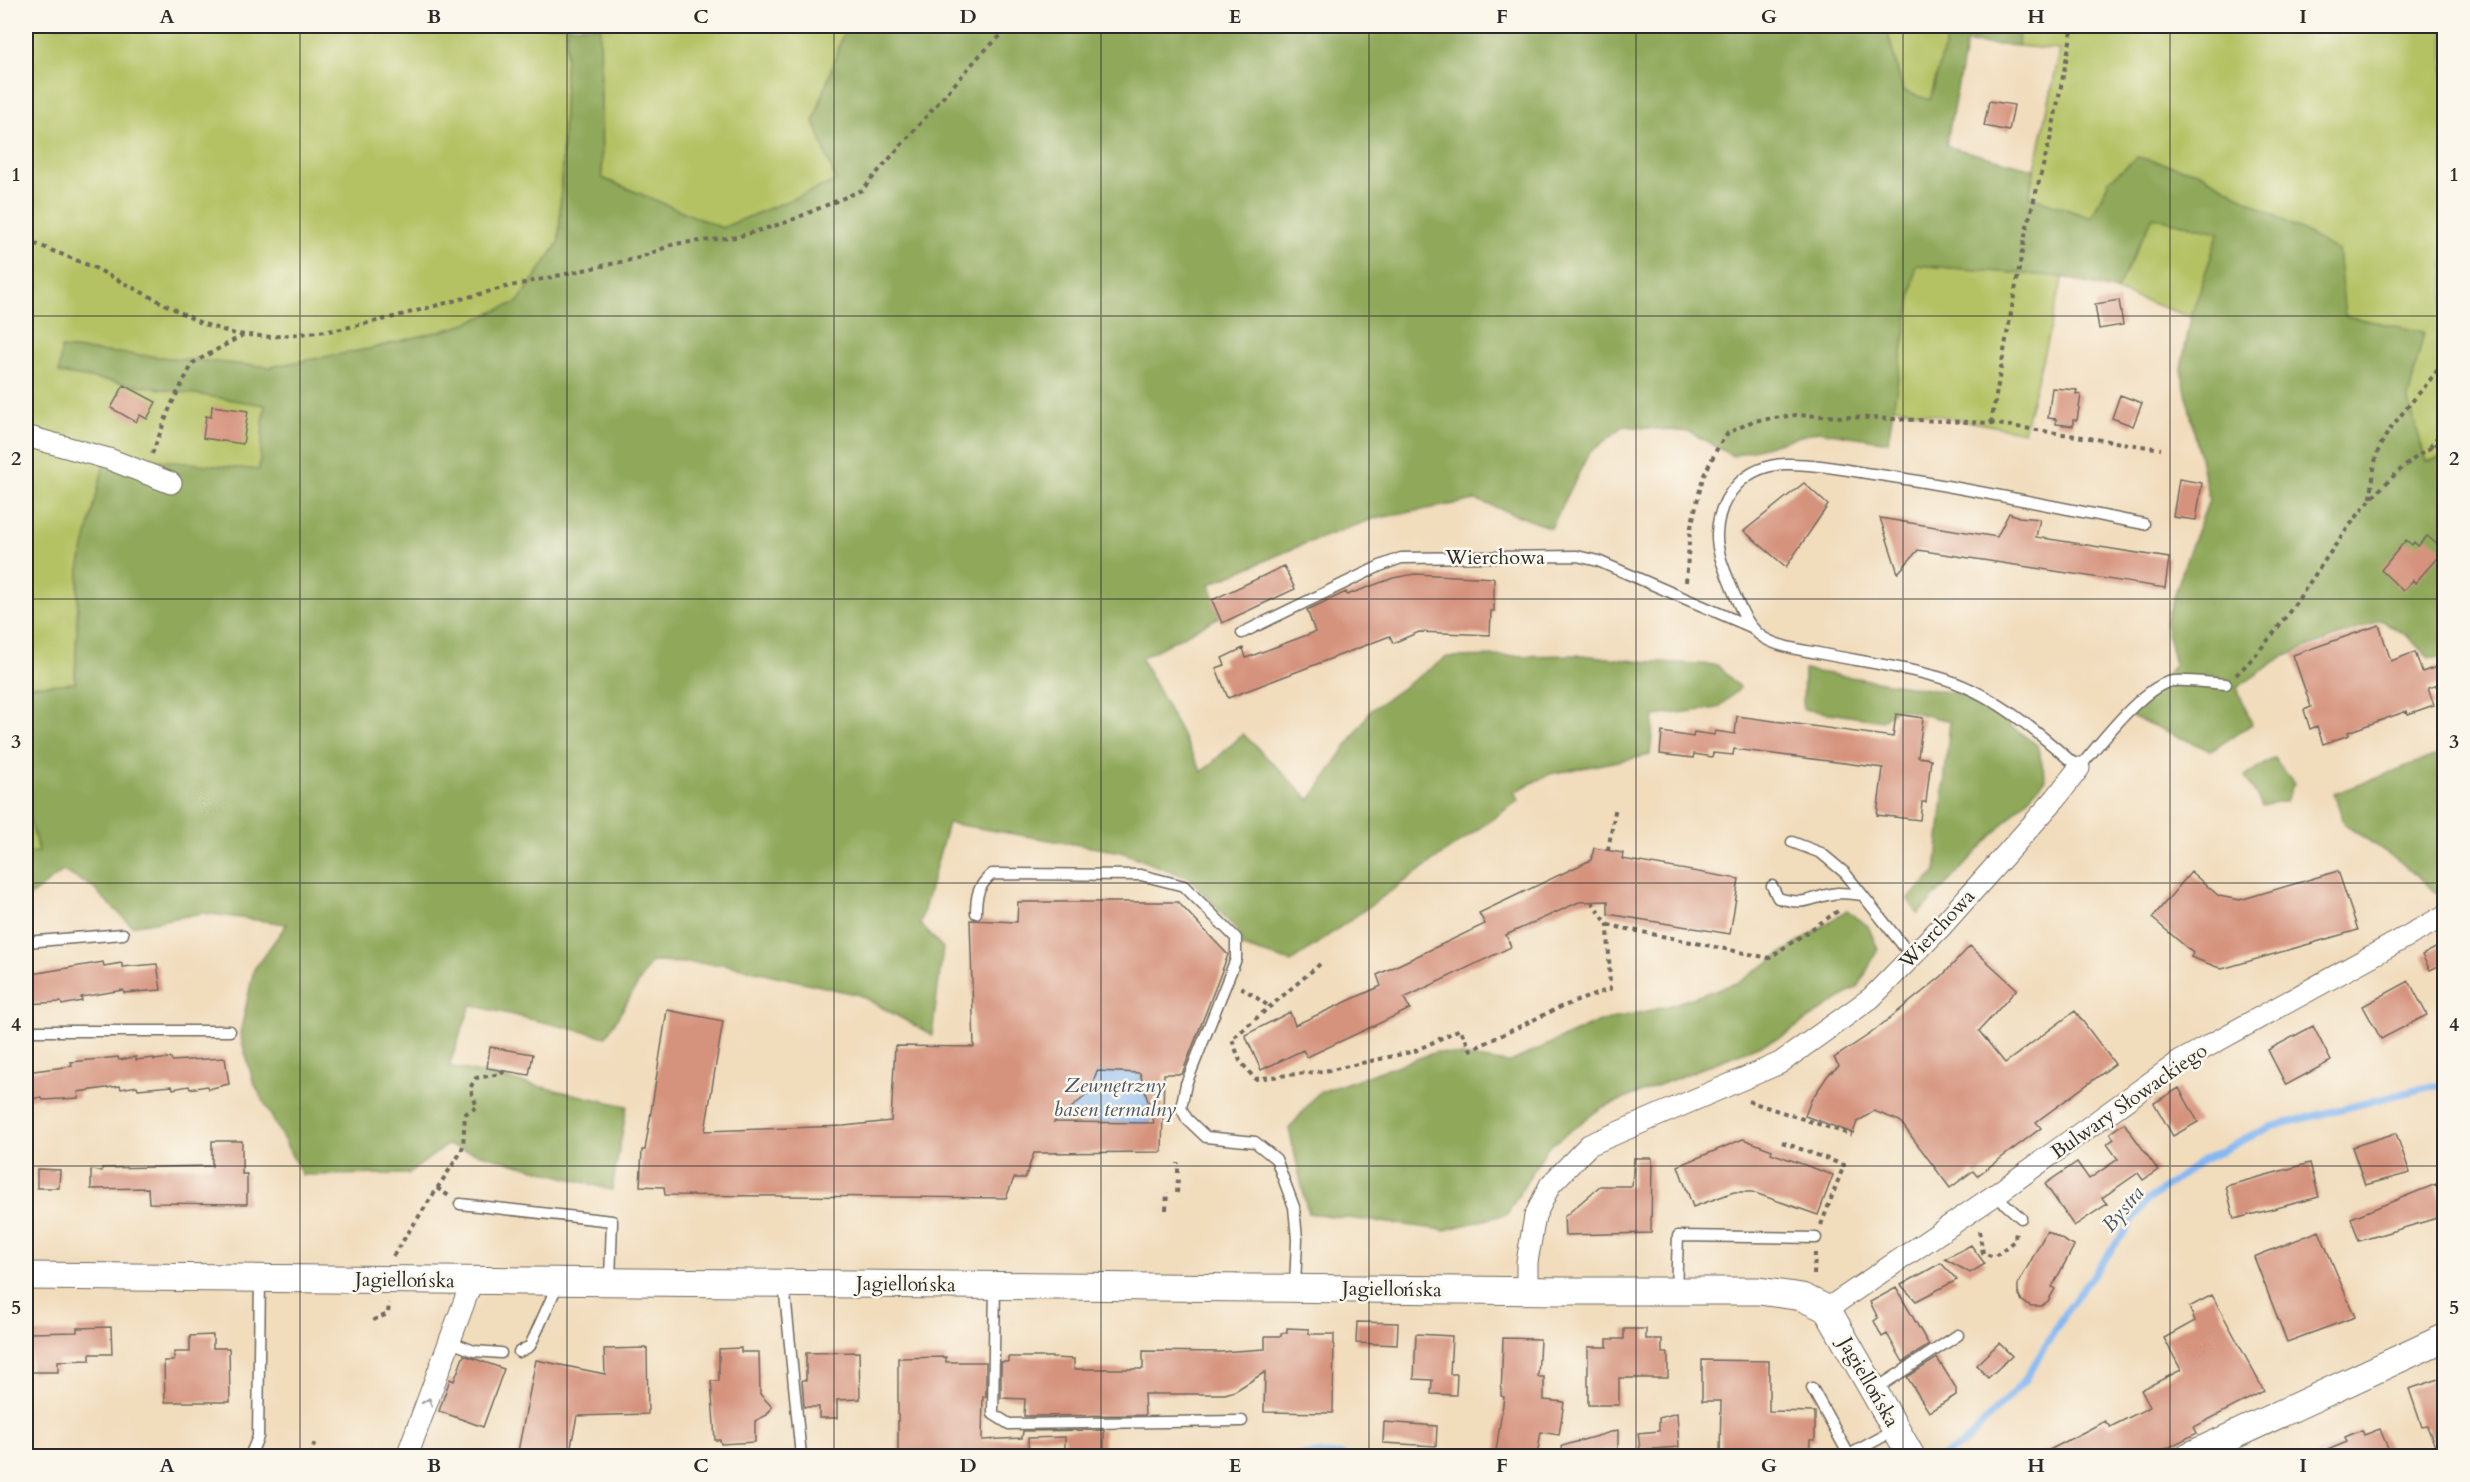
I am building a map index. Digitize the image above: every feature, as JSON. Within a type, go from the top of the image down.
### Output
[{"type":"street","points":[[26,436],[78,450],[171,483]]},
{"type":"street","name":"Wierchowa","points":[[1527,1290],[1527,1262],[1535,1216],[1550,1185],[1589,1145],[1780,1064],[1871,998],[1912,957],[2056,798],[2079,768]]},
{"type":"street","name":"Bulwary Słowackiego","points":[[1827,1309],[2001,1202],[2179,1062],[2445,916]]},
{"type":"street","name":"Jagiellońska","points":[[26,1276],[1759,1291],[1803,1297],[1827,1309],[1903,1441]]},
{"type":"street","points":[[407,1456],[472,1281]]},
{"type":"street","points":[[2189,1456],[2425,1345],[2445,1338]]},
{"type":"lane","name":"Wierchowa","points":[[2079,768],[2031,727],[1975,690],[1938,676],[1794,648],[1764,638],[1752,627],[1742,612],[1721,560],[1716,534],[1720,511],[1731,491],[1746,476],[1761,468],[1786,464],[1922,481],[2144,524]]},
{"type":"lane","name":"Wierchowa","points":[[1242,633],[1401,558],[1577,556],[1599,561],[1752,627]]},
{"type":"lane","points":[[2079,768],[2129,709],[2149,693],[2172,680],[2226,684]]},
{"type":"lane","points":[[1792,842],[1821,853],[1845,873],[1912,957]]},
{"type":"lane","points":[[976,913],[976,895],[981,884],[992,874],[1142,875],[1184,886],[1236,938],[1236,959],[1186,1084],[1181,1108],[1191,1124],[1206,1137],[1255,1142],[1276,1159],[1294,1207],[1297,1239],[1295,1287]]},
{"type":"lane","points":[[1772,886],[1778,898],[1789,901],[1806,902],[1838,893],[1862,895]]},
{"type":"lane","points":[[26,942],[123,934]]},
{"type":"lane","points":[[26,1031],[230,1031]]},
{"type":"lane","points":[[2001,1202],[2021,1218]]},
{"type":"lane","points":[[460,1204],[612,1221],[610,1281]]},
{"type":"lane","points":[[1676,1292],[1678,1236],[1816,1238]]},
{"type":"lane","points":[[249,1456],[258,1437],[260,1278]]},
{"type":"lane","points":[[519,1353],[530,1346],[560,1281]]},
{"type":"lane","points":[[784,1283],[801,1456]]},
{"type":"lane","points":[[995,1285],[993,1414],[1009,1424],[1242,1421]]},
{"type":"lane","points":[[1874,1390],[1958,1335]]},
{"type":"lane","points":[[451,1342],[474,1351],[501,1353]]},
{"type":"lane","points":[[1812,1388],[1849,1455],[1903,1441]]},
{"type":"path","points":[[26,240],[93,267],[201,323],[235,334],[271,337],[336,330],[386,320],[464,297],[639,258],[674,244],[737,237],[787,222],[862,190],[980,55],[1011,26]]},
{"type":"path","points":[[1991,423],[2026,230],[2051,136],[2073,26]]},
{"type":"path","points":[[145,472],[171,405],[194,363],[244,335]]},
{"type":"path","points":[[2371,498],[2377,452],[2388,433],[2435,376],[2445,360]]},
{"type":"path","points":[[1685,598],[1690,531],[1703,477],[1728,433],[1753,421],[1796,415],[1991,423],[2161,449]]},
{"type":"path","points":[[2430,448],[2445,428]]},
{"type":"path","points":[[2226,684],[2260,652],[2371,498],[2430,448],[2445,440]]},
{"type":"path","points":[[1608,850],[1616,806]]},
{"type":"path","points":[[1608,925],[1769,958],[1862,895]]},
{"type":"path","points":[[1320,964],[1233,1039],[1240,1061],[1255,1079],[1331,1070],[1415,1051],[1460,1029],[1471,1050],[1558,1008],[1610,989],[1608,925],[1592,902]]},
{"type":"path","points":[[1228,981],[1270,1006]]},
{"type":"path","points":[[391,1259],[463,1146],[465,1114],[477,1107],[470,1088],[476,1078],[501,1074],[504,1071]]},
{"type":"path","points":[[1739,1098],[1852,1135]]},
{"type":"path","points":[[1782,1142],[1844,1165],[1816,1238]]},
{"type":"path","points":[[1177,1192],[1178,1163]]},
{"type":"path","points":[[1166,1210],[1167,1192]]},
{"type":"path","points":[[2001,1202],[1978,1232],[1983,1253],[1994,1257],[2014,1241],[2021,1218]]},
{"type":"path","points":[[1814,1263],[1814,1276]]},
{"type":"path","points":[[374,1320],[388,1314],[390,1293]]},
{"type":"path","points":[[310,1456],[316,1438]]},
{"type":"green space","points":[[26,26],[567,26],[559,242],[518,302],[457,327],[369,349],[270,367],[61,348],[60,373],[265,404],[259,470],[199,466],[79,569],[75,684],[26,686]]},
{"type":"green space","points":[[567,26],[600,26],[602,178],[722,228],[836,181],[814,121],[846,26],[1886,26],[1903,91],[1930,100],[1950,26],[2019,26],[2018,46],[1966,43],[1946,146],[2034,169],[2029,196],[2091,218],[2109,181],[2137,157],[2198,172],[2338,251],[2345,316],[2424,332],[2408,398],[2426,462],[2444,457],[2444,658],[2429,658],[2406,635],[2381,620],[2282,657],[2237,688],[2252,724],[2211,751],[2131,716],[2175,664],[2165,624],[2209,500],[2181,369],[2191,317],[2219,232],[2153,217],[2116,291],[2063,277],[1916,265],[1888,442],[1818,431],[1733,456],[1690,432],[1624,426],[1589,453],[1551,528],[1476,500],[1373,519],[1304,544],[1210,584],[1219,617],[1141,658],[1202,772],[1243,734],[1310,800],[1371,710],[1447,657],[1582,655],[1636,661],[1717,665],[1740,688],[1718,708],[1654,716],[1650,755],[1550,774],[1514,792],[1519,800],[1291,962],[1242,947],[1239,933],[1191,879],[1121,852],[948,823],[920,924],[943,948],[932,1035],[859,995],[724,964],[651,962],[606,1037],[471,1005],[449,1066],[627,1106],[612,1190],[447,1145],[408,1174],[302,1175],[253,1081],[240,1034],[254,969],[287,924],[203,913],[132,926],[91,886],[63,871],[26,899],[26,853],[39,852],[26,806],[26,686],[75,683],[79,569],[106,455],[259,470],[265,405],[59,373],[61,348],[270,367],[369,349],[457,327],[518,302],[559,242]]},
{"type":"green space","points":[[600,26],[846,26],[814,121],[836,181],[722,228],[602,178]]},
{"type":"green space","points":[[1886,26],[1950,26],[1930,101],[1903,91]]},
{"type":"green space","points":[[2019,26],[2444,26],[2444,457],[2426,462],[2408,398],[2424,332],[2344,316],[2338,251],[2109,181],[2091,218],[2029,196],[2060,50],[2018,46]]},
{"type":"green space","points":[[2153,217],[2219,232],[2191,317],[2116,291]]},
{"type":"green space","points":[[1916,265],[2063,277],[2024,432],[1893,407]]},
{"type":"green space","points":[[1804,670],[1967,695],[2037,745],[2046,779],[1918,914],[1908,899],[1936,872],[1950,721],[1897,708],[1882,721],[1803,709]]},
{"type":"green space","points":[[2436,755],[2444,756],[2444,895],[2441,897],[2398,860],[2345,825],[2334,794]]},
{"type":"green space","points":[[2274,758],[2294,783],[2286,801],[2262,806],[2245,776]]},
{"type":"green space","points":[[26,806],[39,853],[26,853]]},
{"type":"green space","points":[[1847,910],[1868,926],[1878,949],[1859,986],[1781,1037],[1601,1108],[1547,1148],[1507,1214],[1445,1230],[1308,1213],[1289,1129],[1318,1093],[1436,1052],[1508,1063],[1597,1022],[1665,1007],[1739,982]]},
{"type":"water","name":"Zewnętrzny basen termalny","points":[[1097,1071],[1140,1073],[1150,1108],[1150,1123],[1037,1122],[1088,1093]]},
{"type":"building","points":[[1989,101],[2014,105],[2009,131],[1984,126]]},
{"type":"building","points":[[2119,300],[2123,325],[2099,329],[2095,304]]},
{"type":"building","points":[[124,385],[156,402],[147,419],[140,415],[136,422],[111,408]]},
{"type":"building","points":[[2052,388],[2077,390],[2076,394],[2081,395],[2077,420],[2073,420],[2073,426],[2056,424],[2056,419],[2048,418]]},
{"type":"building","points":[[2120,395],[2142,403],[2133,426],[2112,418]]},
{"type":"building","points":[[212,406],[248,411],[243,444],[203,438],[206,416],[211,417]]},
{"type":"building","points":[[2179,479],[2202,483],[2196,520],[2173,517]]},
{"type":"building","points":[[1804,483],[1828,505],[1786,567],[1744,531]]},
{"type":"building","points":[[2009,513],[2019,517],[2040,519],[2036,537],[2169,558],[2165,588],[1918,550],[1898,573],[1880,518],[1997,537]]},
{"type":"building","points":[[2427,536],[2444,550],[2415,583],[2413,580],[2403,591],[2381,570],[2406,540],[2418,546]]},
{"type":"building","points":[[1284,566],[1295,589],[1222,623],[1212,600]]},
{"type":"building","points":[[1415,574],[1494,578],[1494,611],[1491,611],[1490,635],[1419,632],[1393,643],[1390,636],[1228,698],[1216,668],[1225,665],[1222,658],[1243,648],[1246,658],[1315,632],[1307,610],[1346,592],[1347,595],[1393,578]]},
{"type":"building","points":[[2379,625],[2391,661],[2415,652],[2422,672],[2445,664],[2445,683],[2428,688],[2434,705],[2408,714],[2407,711],[2348,732],[2349,735],[2323,744],[2317,726],[2310,729],[2304,710],[2311,707],[2293,655]]},
{"type":"building","points":[[1896,714],[1923,718],[1918,757],[1931,759],[1926,802],[1922,802],[1920,820],[1877,815],[1883,768],[1734,749],[1733,755],[1713,753],[1712,757],[1694,754],[1693,758],[1660,754],[1662,732],[1693,737],[1694,732],[1714,735],[1715,731],[1735,734],[1737,716],[1893,737]]},
{"type":"building","points":[[1594,848],[1623,853],[1622,859],[1739,879],[1730,934],[1608,914],[1608,901],[1579,902],[1506,935],[1511,947],[1404,998],[1410,1009],[1307,1057],[1303,1050],[1261,1070],[1245,1035],[1290,1012],[1295,1025],[1381,986],[1377,975],[1485,924],[1479,913],[1591,860]]},
{"type":"building","points":[[2338,871],[2358,930],[2222,969],[2191,957],[2193,953],[2152,918],[2191,872],[2219,896],[2240,900]]},
{"type":"building","points":[[1018,902],[1178,902],[1228,955],[1182,1074],[1164,1074],[1162,1152],[1034,1153],[1025,1178],[1014,1178],[1006,1198],[665,1195],[664,1187],[640,1186],[642,1150],[645,1150],[667,1010],[723,1021],[705,1131],[844,1126],[891,1121],[895,1046],[974,1047],[970,920],[1017,922]],"holes":[[[1097,1071],[1140,1073],[1154,1123],[1054,1122],[1089,1093]]]},
{"type":"building","points":[[2445,943],[2445,963],[2430,970],[2422,955]]},
{"type":"building","points":[[1970,946],[2017,989],[1979,1031],[2005,1063],[2075,1011],[2115,1064],[2036,1122],[2041,1128],[1977,1176],[1973,1171],[1950,1188],[1900,1121],[1874,1111],[1857,1122],[1853,1133],[1805,1116],[1811,1100],[1828,1075],[1839,1066],[1834,1058],[1870,1034],[1942,976]]},
{"type":"building","points":[[103,962],[104,966],[122,963],[122,967],[157,964],[161,990],[124,993],[123,990],[81,997],[82,1001],[62,1005],[61,1002],[26,1004],[26,975]]},
{"type":"building","points":[[2409,981],[2427,1015],[2381,1039],[2363,1006]]},
{"type":"building","points":[[2313,1026],[2331,1061],[2286,1085],[2268,1050]]},
{"type":"building","points":[[490,1047],[533,1054],[529,1075],[487,1068]]},
{"type":"building","points":[[118,1057],[119,1060],[136,1057],[136,1060],[171,1058],[172,1061],[225,1058],[229,1084],[208,1089],[207,1086],[190,1089],[189,1086],[173,1089],[172,1086],[138,1089],[137,1086],[121,1089],[120,1086],[78,1092],[79,1098],[43,1100],[41,1097],[26,1100],[26,1072],[72,1066],[71,1062]]},
{"type":"building","points":[[2179,1088],[2198,1122],[2173,1136],[2154,1103]]},
{"type":"building","points":[[2124,1123],[2158,1170],[2143,1180],[2138,1173],[2102,1198],[2107,1204],[2074,1226],[2045,1184],[2077,1162],[2089,1179],[2118,1159],[2107,1144],[2114,1139],[2110,1133]]},
{"type":"building","points":[[2396,1133],[2410,1173],[2365,1185],[2352,1147]]},
{"type":"building","points":[[1743,1139],[1772,1150],[1771,1153],[1833,1175],[1818,1215],[1752,1192],[1734,1192],[1693,1207],[1678,1166]]},
{"type":"building","points":[[212,1141],[242,1141],[242,1174],[247,1174],[247,1204],[149,1203],[148,1188],[91,1189],[91,1170],[212,1166]]},
{"type":"building","points":[[1634,1158],[1652,1158],[1651,1233],[1565,1235],[1564,1217],[1600,1186],[1632,1186]]},
{"type":"building","points":[[2310,1163],[2319,1197],[2234,1219],[2226,1186]]},
{"type":"building","points":[[37,1169],[60,1170],[59,1188],[37,1188]]},
{"type":"building","points":[[2436,1184],[2444,1216],[2359,1241],[2351,1218]]},
{"type":"building","points":[[2047,1231],[2074,1246],[2052,1287],[2055,1289],[2048,1301],[2041,1306],[2031,1306],[2022,1301],[2018,1293],[2018,1284]]},
{"type":"building","points":[[2319,1231],[2355,1317],[2287,1342],[2254,1257]]},
{"type":"building","points":[[1971,1245],[1985,1264],[1970,1273],[1945,1259]]},
{"type":"building","points":[[1941,1263],[1957,1280],[1916,1301],[1901,1285]]},
{"type":"building","points":[[1896,1288],[1929,1345],[1903,1362],[1887,1334],[1882,1337],[1874,1321],[1878,1318],[1870,1302]]},
{"type":"building","points":[[2212,1295],[2264,1391],[2194,1427],[2197,1433],[2152,1456],[2038,1456],[2105,1421],[2110,1427],[2150,1407],[2141,1390],[2181,1370],[2164,1338],[2195,1321],[2189,1307]]},
{"type":"building","points":[[1357,1322],[1398,1323],[1397,1345],[1356,1343]]},
{"type":"building","points":[[111,1327],[112,1354],[90,1354],[90,1360],[58,1361],[58,1372],[31,1372],[30,1333],[77,1332],[77,1328]]},
{"type":"building","points":[[1287,1328],[1309,1329],[1309,1334],[1334,1334],[1333,1413],[1264,1412],[1265,1372],[1235,1391],[1225,1394],[1144,1394],[1145,1415],[1024,1416],[1025,1399],[1001,1398],[1001,1362],[1008,1362],[1008,1357],[1074,1359],[1074,1369],[1143,1369],[1143,1351],[1220,1352],[1265,1349],[1265,1336],[1281,1336],[1281,1333],[1287,1333]]},
{"type":"building","points":[[1624,1329],[1646,1329],[1646,1339],[1662,1339],[1662,1353],[1668,1353],[1668,1378],[1619,1378],[1619,1405],[1588,1405],[1588,1347],[1607,1347],[1607,1339],[1624,1339]]},
{"type":"building","points":[[1416,1334],[1452,1336],[1450,1374],[1457,1374],[1456,1395],[1431,1394],[1432,1380],[1414,1379]]},
{"type":"building","points":[[213,1335],[213,1348],[229,1348],[230,1402],[165,1402],[164,1361],[174,1361],[174,1352],[190,1352],[190,1336]]},
{"type":"building","points":[[1503,1338],[1540,1339],[1538,1377],[1544,1377],[1544,1400],[1564,1402],[1559,1435],[1541,1432],[1537,1456],[1496,1451],[1504,1397],[1501,1396]]},
{"type":"building","points":[[1999,1343],[2012,1356],[1988,1378],[1976,1365]]},
{"type":"building","points":[[647,1348],[648,1414],[577,1416],[569,1456],[517,1456],[536,1360],[605,1374],[604,1349]]},
{"type":"building","points":[[741,1348],[741,1352],[759,1352],[760,1394],[772,1407],[767,1415],[755,1421],[755,1442],[721,1444],[720,1440],[715,1440],[711,1381],[719,1381],[719,1349]]},
{"type":"building","points":[[859,1352],[860,1399],[837,1400],[837,1418],[819,1418],[819,1407],[804,1407],[802,1380],[806,1380],[806,1353]]},
{"type":"building","points":[[464,1355],[504,1369],[483,1427],[439,1411],[450,1379],[454,1381]]},
{"type":"building","points":[[946,1357],[946,1362],[986,1362],[982,1440],[1022,1438],[1023,1431],[1104,1430],[1104,1456],[1065,1456],[1065,1437],[1028,1438],[1029,1456],[898,1456],[898,1358]]},
{"type":"building","points":[[1937,1358],[1956,1388],[1956,1395],[1929,1412],[1907,1377]]},
{"type":"building","points":[[1702,1360],[1769,1361],[1769,1411],[1815,1412],[1815,1440],[1810,1440],[1809,1456],[1720,1456],[1721,1401],[1702,1401]]},
{"type":"building","points":[[2445,1377],[2445,1456],[2439,1456],[2427,1426],[2422,1427],[2409,1389]]},
{"type":"building","points":[[1677,1413],[1679,1447],[1640,1450],[1638,1433],[1659,1431],[1659,1418]]},
{"type":"building","points":[[1384,1422],[1437,1426],[1436,1446],[1383,1443]]},
{"type":"building","points":[[2380,1429],[2391,1456],[2313,1456],[2347,1442],[2345,1437],[2362,1430],[2364,1435]]},
{"type":"building","points":[[1618,1430],[1618,1450],[1603,1451],[1603,1456],[1586,1456],[1586,1453],[1563,1455],[1562,1446]]},
{"type":"waterway","name":"Bystra","points":[[1942,1456],[1962,1445],[2024,1381],[2068,1309],[2148,1200],[2201,1161],[2270,1127],[2444,1083]]},
{"type":"waterway","name":"Bystra","points":[[1294,1456],[1320,1454],[1343,1456]]}]
